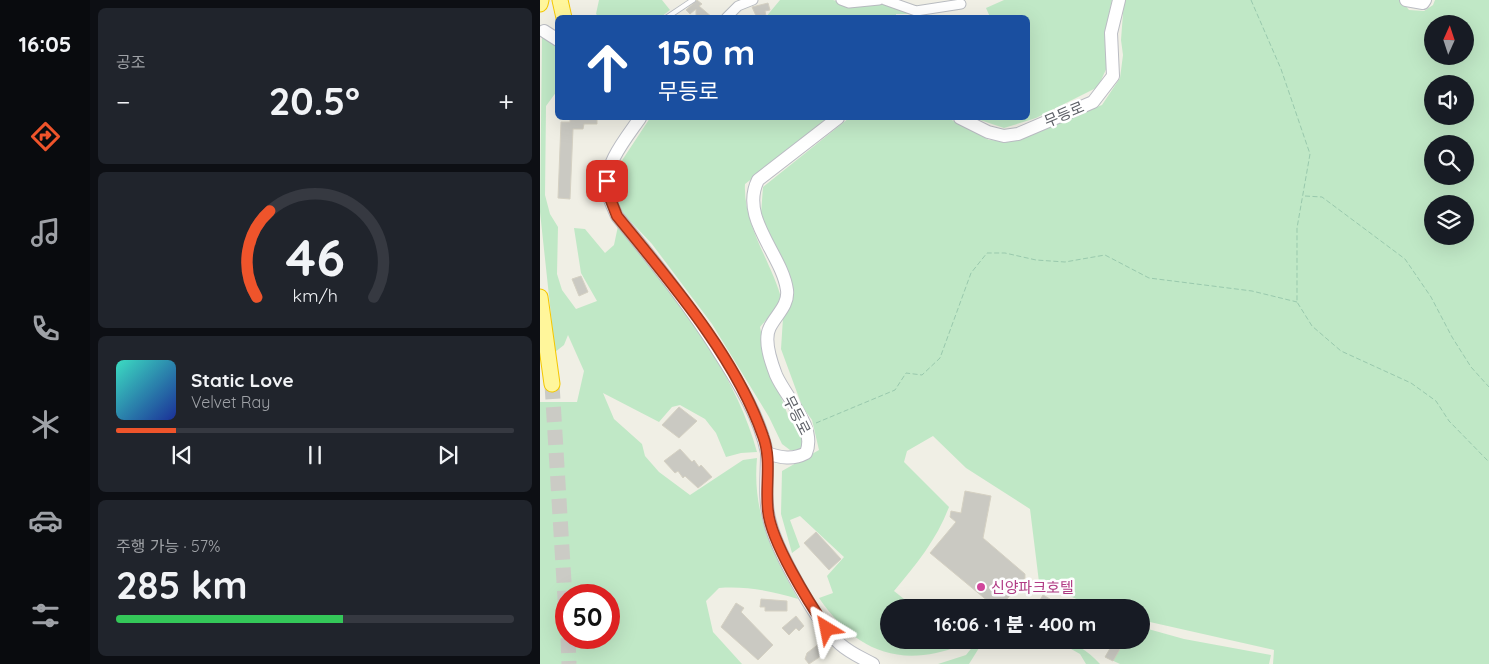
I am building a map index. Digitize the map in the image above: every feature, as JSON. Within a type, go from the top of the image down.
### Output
[{"type":"highway","points":[[540,4],[541,0]]},
{"type":"highway","points":[[560,0],[563,15]]},
{"type":"highway","points":[[540,297],[552,384]]},
{"type":"main road","name":"무등로","points":[[964,120],[988,132],[1004,136],[1018,134],[1092,102],[1113,76],[1111,33],[1119,0]]},
{"type":"main road","points":[[1406,0],[1423,3],[1425,0]]},
{"type":"main road","points":[[544,31],[555,38]]},
{"type":"main road","points":[[639,120],[610,166],[607,181],[610,198],[617,216],[688,303],[740,385],[761,430],[767,453],[768,511],[774,536],[808,602],[840,644],[873,664]]},
{"type":"main road","name":"무등로","points":[[767,453],[783,458],[798,457],[806,453],[810,440],[805,427],[776,375],[767,342],[769,328],[784,305],[787,293],[782,274],[758,224],[753,191],[758,180],[835,120]]},
{"type":"street","points":[[729,15],[738,6],[753,0]]},
{"type":"street","points":[[841,0],[849,3],[879,0]]},
{"type":"street","points":[[885,0],[916,12],[961,4]]},
{"type":"lane","points":[[670,15],[693,0]]},
{"type":"path","points":[[1251,0],[1281,70],[1310,154],[1297,228],[1297,302],[1312,326],[1341,351],[1411,383],[1436,401],[1449,421],[1489,462]]},
{"type":"path","points":[[1304,196],[1322,197],[1405,258],[1431,297],[1466,359],[1489,387]]},
{"type":"path","points":[[805,427],[895,390],[906,373],[922,375],[940,358],[970,273],[987,253],[1005,253],[1036,260],[1065,262],[1105,255],[1149,278],[1252,291],[1297,302]]},
{"type":"green space","points":[[599,0],[662,0],[670,10],[664,15],[596,14]]},
{"type":"green space","points":[[780,0],[833,0],[850,5],[870,2],[892,5],[910,11],[909,14],[896,15],[768,15]]},
{"type":"green space","points":[[1004,0],[1112,0],[1106,28],[1108,65],[1098,87],[1030,120],[1030,15],[989,15],[986,8]]},
{"type":"green space","points":[[1124,0],[1401,0],[1409,10],[1424,11],[1433,5],[1435,0],[1489,0],[1489,664],[1273,664],[1274,650],[1150,622],[1150,599],[1076,599],[1039,582],[1030,509],[966,468],[933,436],[907,451],[904,462],[949,507],[932,541],[894,591],[904,599],[880,599],[880,649],[950,649],[917,656],[884,652],[855,637],[830,613],[819,598],[833,593],[827,576],[844,557],[800,516],[790,520],[800,547],[792,553],[781,514],[782,471],[819,450],[812,420],[802,406],[781,349],[783,318],[790,297],[761,214],[763,187],[847,120],[952,120],[989,140],[1010,141],[1102,105],[1120,78],[1123,55],[1121,40]]},
{"type":"green space","points":[[542,37],[555,46],[555,94],[546,106],[545,195],[550,214],[558,227],[557,274],[562,290],[576,309],[597,301],[581,273],[574,228],[585,229],[605,253],[614,245],[618,226],[680,304],[718,361],[747,421],[757,452],[741,453],[726,457],[716,433],[705,419],[680,405],[672,407],[659,422],[603,393],[614,419],[642,444],[645,456],[659,472],[690,495],[743,460],[757,458],[756,478],[758,497],[766,532],[780,565],[798,599],[759,590],[719,588],[706,601],[713,632],[742,664],[540,664],[540,402],[577,402],[584,371],[568,335],[564,345],[555,352],[540,212]]},
{"type":"green space","points":[[649,120],[828,120],[745,184],[746,199],[753,229],[782,301],[760,327],[766,357],[787,413],[806,444],[798,450],[790,450],[782,444],[769,417],[712,324],[652,244],[616,206],[617,168]]},
{"type":"green space","points":[[980,120],[1030,120],[1004,128]]},
{"type":"green space","points":[[1150,630],[1184,639],[1271,655],[1269,664],[1120,664],[1105,657],[1110,649],[1150,649]]},
{"type":"green space","points":[[971,649],[978,649],[969,664],[938,664],[966,655]]},
{"type":"green space","points":[[1071,649],[1082,649],[1100,664],[1086,664],[1080,654]]},
{"type":"building","points":[[697,0],[702,4],[699,6],[710,15],[696,15],[696,9],[690,14],[686,10]]},
{"type":"building","points":[[768,3],[770,10],[765,11],[766,15],[756,15],[752,7]]},
{"type":"building","points":[[570,120],[597,120],[597,124],[584,124],[583,129],[573,129],[570,199],[558,198],[561,122],[570,122]]},
{"type":"building","points":[[581,276],[588,292],[579,296],[572,279]]},
{"type":"building","points":[[679,407],[697,421],[679,438],[662,425]]},
{"type":"building","points":[[680,449],[692,462],[694,460],[699,467],[701,465],[712,477],[698,488],[685,476],[683,478],[678,471],[675,473],[664,461]]},
{"type":"building","points":[[965,491],[991,496],[983,538],[1025,574],[1025,578],[1007,599],[985,599],[930,553],[956,522],[950,517],[951,511],[961,513]]},
{"type":"building","points":[[816,532],[841,559],[829,570],[804,543]]},
{"type":"building","points":[[1043,595],[1050,599],[1041,599]]},
{"type":"building","points":[[761,599],[787,601],[787,611],[765,611],[765,607],[760,607]]},
{"type":"building","points":[[736,603],[744,608],[741,612],[773,645],[758,660],[721,627]]},
{"type":"building","points":[[796,616],[804,626],[799,631],[796,628],[789,635],[782,628]]},
{"type":"building","points":[[820,643],[827,652],[809,664],[805,659],[807,653]]},
{"type":"building","points":[[1110,649],[1120,649],[1113,661],[1105,657]]},
{"type":"tunnel","points":[[552,384],[564,584]]},
{"type":"tunnel","points":[[568,649],[569,664]]},
{"type":"place","name":"신양파크호텔","points":[[981,587]]},
{"type":"route","points":[[607,181],[607,189],[617,216],[688,303],[744,393],[755,415],[764,437],[767,453],[768,511],[774,536],[808,602],[827,629]]}]
